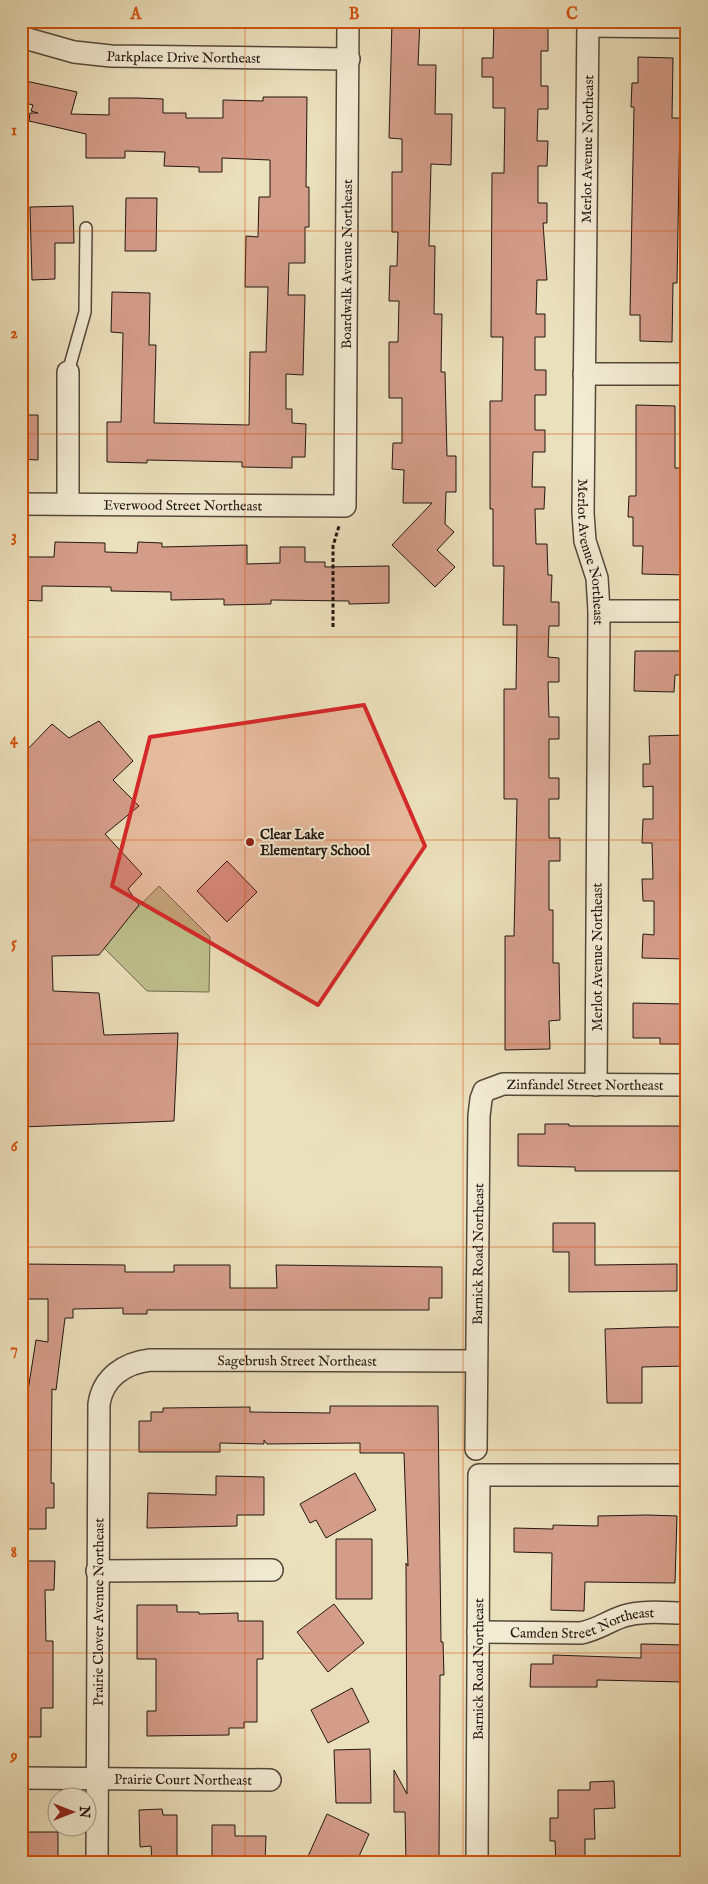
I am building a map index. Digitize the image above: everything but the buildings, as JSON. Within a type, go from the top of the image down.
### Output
[{"type":"street","name":"Boardwalk Avenue Northeast","points":[[345,506],[348,21]]},
{"type":"street","points":[[588,24],[687,27]]},
{"type":"street","name":"Merlot Avenue Northeast","points":[[588,24],[583,513],[585,541],[596,578],[599,611],[596,1084]]},
{"type":"street","name":"Parkplace Drive Northeast","points":[[21,38],[65,50],[111,56],[349,59]]},
{"type":"street","points":[[68,372],[68,504]]},
{"type":"street","points":[[584,374],[687,374]]},
{"type":"street","name":"Everwood Street Northeast","points":[[21,504],[345,506]]},
{"type":"street","points":[[599,611],[687,611]]},
{"type":"street","name":"Zinfandel Street Northeast","points":[[484,1091],[503,1084],[687,1085]]},
{"type":"street","name":"Barnick Road Northeast","points":[[476,1449],[478,1116],[484,1091]]},
{"type":"street","name":"Sagebrush Street Northeast","points":[[121,1370],[138,1361],[150,1360],[476,1361]]},
{"type":"street","name":"Prairie Clover Avenue Northeast","points":[[97,1863],[99,1404],[104,1386],[121,1370]]},
{"type":"street","name":"Barnick Road Northeast","points":[[476,1863],[478,1475],[687,1475]]},
{"type":"street","points":[[97,1571],[272,1570]]},
{"type":"street","name":"Camden Street Northeast","points":[[478,1632],[581,1633],[597,1630],[623,1616],[634,1613],[687,1613]]},
{"type":"street","name":"Prairie Court Northeast","points":[[21,1778],[270,1780]]},
{"type":"lane","points":[[68,372],[85,312],[86,228]]},
{"type":"path","points":[[333,627],[333,546],[345,506]]},
{"type":"highlighted area","points":[[364,705],[425,846],[318,1005],[112,886],[150,737]]},
{"type":"green space","points":[[159,886],[210,937],[209,992],[147,991],[101,945]]},
{"type":"place","name":"Clear Lake Elementary School","points":[[250,842]]}]
